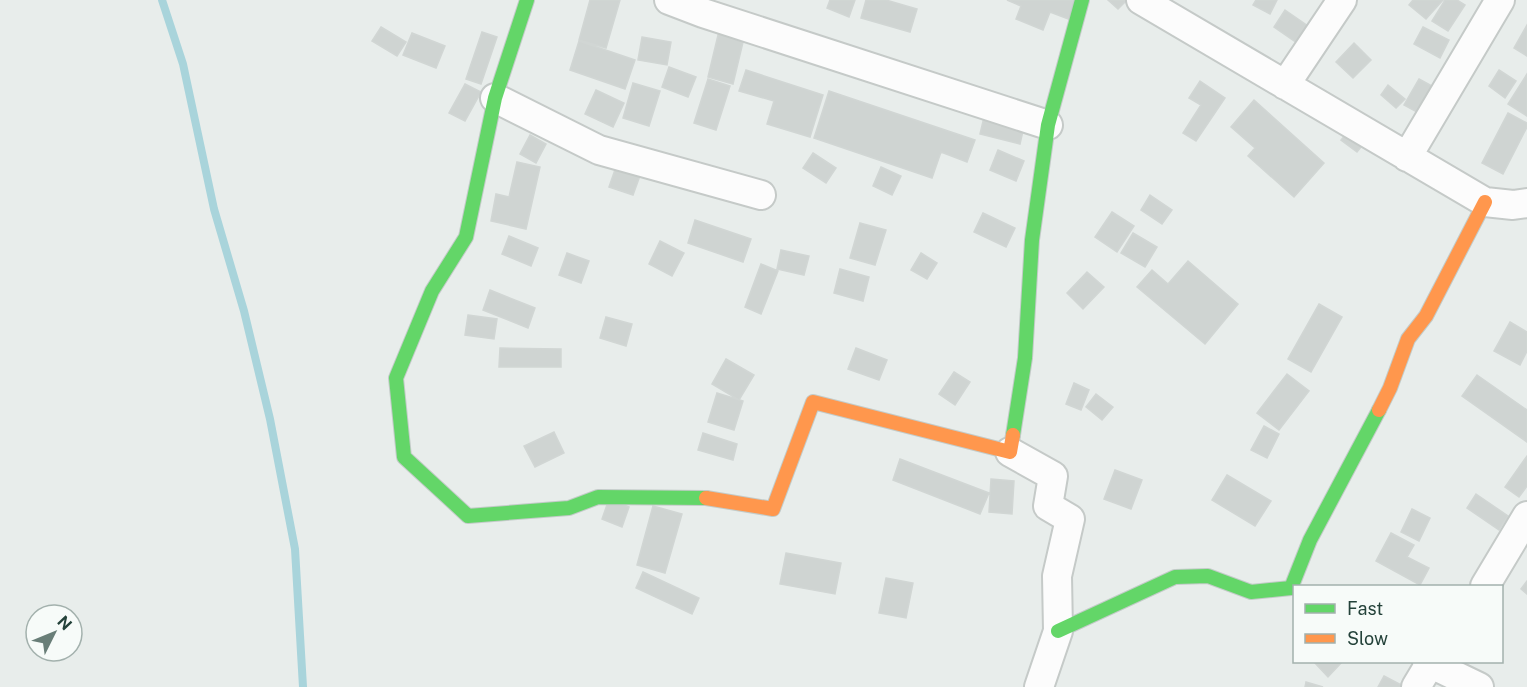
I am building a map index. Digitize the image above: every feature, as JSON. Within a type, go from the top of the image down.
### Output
[{"type":"street","points":[[527,0],[495,98],[466,237],[432,291],[396,378],[404,457],[468,516],[569,508],[598,497],[701,497],[773,509],[813,402],[1010,452],[1053,476],[1048,506],[1070,519],[1057,576],[1058,631],[1039,687]]},
{"type":"street","points":[[669,0],[1048,125]]},
{"type":"street","points":[[1010,452],[1025,358],[1032,240],[1048,125],[1082,0]]},
{"type":"street","points":[[1285,85],[1342,0]]},
{"type":"street","points":[[1407,157],[1500,0]]},
{"type":"street","points":[[1155,3],[1285,85],[1485,202],[1513,205],[1527,202]]},
{"type":"street","points":[[495,98],[599,150],[762,195]]},
{"type":"street","points":[[1294,585],[1310,540],[1389,388],[1408,339],[1426,316],[1485,202]]},
{"type":"street","points":[[1486,585],[1527,516]]},
{"type":"street","points":[[1058,631],[1175,577],[1208,576],[1251,592],[1293,589]]},
{"type":"street","points":[[1426,668],[1479,687]]},
{"type":"building","points":[[590,0],[620,0],[606,48],[579,40]]},
{"type":"building","points":[[830,0],[855,0],[849,17],[827,8]]},
{"type":"building","points":[[866,0],[886,0],[917,9],[910,32],[861,18]]},
{"type":"building","points":[[1007,0],[1077,0],[1071,20],[1050,12],[1043,30],[1016,19],[1021,6]]},
{"type":"building","points":[[1108,0],[1127,0],[1118,9]]},
{"type":"building","points":[[1256,0],[1277,0],[1270,14],[1253,5]]},
{"type":"building","points":[[1413,0],[1443,0],[1426,19],[1409,5]]},
{"type":"building","points":[[1445,0],[1457,0],[1465,5],[1448,31],[1432,21]]},
{"type":"building","points":[[1285,10],[1321,35],[1310,52],[1274,27]]},
{"type":"building","points":[[1527,25],[1527,56],[1514,48]]},
{"type":"building","points":[[381,27],[406,42],[397,56],[372,41]]},
{"type":"building","points":[[1423,27],[1449,40],[1440,58],[1414,44]]},
{"type":"building","points":[[719,31],[744,38],[733,84],[708,77]]},
{"type":"building","points":[[482,32],[497,37],[481,84],[466,79]]},
{"type":"building","points":[[412,33],[445,46],[436,68],[403,55]]},
{"type":"building","points":[[642,37],[671,42],[667,65],[638,60]]},
{"type":"building","points":[[579,41],[635,60],[625,89],[570,70]]},
{"type":"building","points":[[1354,43],[1371,60],[1353,78],[1336,62]]},
{"type":"building","points":[[669,67],[696,77],[688,97],[662,87]]},
{"type":"building","points":[[746,70],[823,95],[810,137],[767,124],[774,101],[739,91]]},
{"type":"building","points":[[1499,70],[1516,81],[1505,98],[1489,86]]},
{"type":"building","points":[[1527,74],[1527,116],[1508,104]]},
{"type":"building","points":[[708,79],[730,86],[716,130],[694,123]]},
{"type":"building","points":[[1419,79],[1443,92],[1428,118],[1404,105]]},
{"type":"building","points":[[1200,81],[1225,98],[1196,141],[1183,133],[1201,105],[1189,98]]},
{"type":"building","points":[[633,83],[660,91],[649,126],[623,118]]},
{"type":"building","points":[[465,84],[481,92],[465,121],[449,113]]},
{"type":"building","points":[[1388,85],[1405,99],[1396,108],[1381,95]]},
{"type":"building","points":[[596,90],[624,103],[613,127],[585,114]]},
{"type":"building","points":[[829,91],[975,140],[967,162],[941,152],[932,178],[814,138]]},
{"type":"building","points":[[1254,100],[1324,163],[1294,197],[1248,156],[1255,148],[1231,127]]},
{"type":"building","points":[[985,113],[1025,122],[1020,144],[980,134]]},
{"type":"building","points":[[1508,113],[1527,123],[1527,127],[1503,174],[1482,163]]},
{"type":"building","points":[[1350,129],[1366,141],[1357,152],[1341,140]]},
{"type":"building","points":[[530,135],[546,144],[536,163],[520,154]]},
{"type":"building","points":[[998,150],[1024,161],[1016,181],[990,170]]},
{"type":"building","points":[[813,153],[836,168],[826,183],[803,168]]},
{"type":"building","points":[[517,162],[540,167],[526,229],[491,221],[496,194],[509,197]]},
{"type":"building","points":[[617,164],[641,173],[633,195],[609,187]]},
{"type":"building","points":[[881,167],[901,176],[892,195],[873,186]]},
{"type":"building","points":[[1150,195],[1172,210],[1162,224],[1141,210]]},
{"type":"building","points":[[1112,212],[1134,226],[1117,252],[1095,237]]},
{"type":"building","points":[[983,213],[1015,228],[1006,247],[974,232]]},
{"type":"building","points":[[695,220],[751,239],[743,262],[688,243]]},
{"type":"building","points":[[860,223],[886,230],[875,265],[850,258]]},
{"type":"building","points":[[1133,233],[1157,247],[1145,267],[1121,253]]},
{"type":"building","points":[[509,236],[538,248],[531,266],[502,254]]},
{"type":"building","points":[[660,241],[684,253],[672,276],[649,264]]},
{"type":"building","points":[[781,250],[809,256],[804,275],[777,269]]},
{"type":"building","points":[[567,253],[589,261],[581,283],[559,275]]},
{"type":"building","points":[[921,253],[937,263],[927,279],[911,270]]},
{"type":"building","points":[[1188,261],[1238,304],[1205,344],[1137,287],[1152,270],[1168,284]]},
{"type":"building","points":[[761,264],[778,271],[761,314],[745,307]]},
{"type":"building","points":[[840,269],[869,277],[863,301],[834,293]]},
{"type":"building","points":[[1087,272],[1104,287],[1083,309],[1067,293]]},
{"type":"building","points":[[490,290],[535,308],[528,328],[483,310]]},
{"type":"building","points":[[1319,304],[1342,317],[1311,372],[1288,359]]},
{"type":"building","points":[[468,315],[497,319],[494,339],[465,335]]},
{"type":"building","points":[[606,317],[632,324],[626,346],[600,338]]},
{"type":"building","points":[[1510,322],[1527,332],[1527,351],[1520,365],[1494,351]]},
{"type":"building","points":[[500,348],[561,349],[561,367],[499,367]]},
{"type":"building","points":[[856,348],[887,360],[879,380],[848,369]]},
{"type":"building","points":[[726,359],[754,375],[739,400],[712,384]]},
{"type":"building","points":[[954,372],[970,382],[955,405],[939,394]]},
{"type":"building","points":[[1287,374],[1309,391],[1279,430],[1257,413]]},
{"type":"building","points":[[1477,375],[1527,410],[1527,442],[1462,396]]},
{"type":"building","points":[[1074,383],[1089,390],[1081,410],[1066,404]]},
{"type":"building","points":[[717,393],[743,401],[734,430],[708,422]]},
{"type":"building","points":[[1096,394],[1113,407],[1102,420],[1086,407]]},
{"type":"building","points":[[1264,426],[1279,434],[1267,458],[1251,450]]},
{"type":"building","points":[[554,432],[564,453],[535,467],[524,446]]},
{"type":"building","points":[[703,433],[737,444],[733,460],[698,450]]},
{"type":"building","points":[[1527,456],[1527,486],[1519,497],[1505,487]]},
{"type":"building","points":[[900,459],[989,493],[980,514],[893,480]]},
{"type":"building","points":[[1115,470],[1142,480],[1131,509],[1104,499]]},
{"type":"building","points":[[1227,475],[1271,501],[1255,526],[1212,500]]},
{"type":"building","points":[[991,479],[1014,481],[1012,514],[989,512]]},
{"type":"building","points":[[1476,494],[1508,516],[1499,530],[1467,508]]},
{"type":"building","points":[[609,499],[629,507],[622,527],[602,519]]},
{"type":"building","points":[[653,506],[682,514],[665,573],[637,565]]},
{"type":"building","points":[[1412,509],[1430,518],[1419,541],[1401,532]]},
{"type":"building","points":[[1391,533],[1414,545],[1407,557],[1429,568],[1420,585],[1376,561]]},
{"type":"building","points":[[786,553],[841,563],[835,594],[780,584]]},
{"type":"building","points":[[643,572],[699,598],[692,614],[636,588]]},
{"type":"building","points":[[886,578],[913,583],[906,618],[879,613]]},
{"type":"building","points":[[1527,581],[1527,594],[1521,589]]},
{"type":"building","points":[[1315,663],[1341,663],[1328,677]]},
{"type":"building","points":[[1384,676],[1405,687],[1378,687]]},
{"type":"building","points":[[1306,682],[1323,687],[1305,687]]},
{"type":"waterway","points":[[162,0],[183,64],[214,209],[244,311],[270,419],[295,549],[303,687]]},
{"type":"traffic: fast","points":[[527,0],[495,98],[466,237],[432,291],[396,378],[404,457],[468,516],[569,508],[598,497],[706,498]]},
{"type":"traffic: fast","points":[[1013,435],[1025,358],[1032,240],[1048,125],[1082,0]]},
{"type":"traffic: fast","points":[[1058,631],[1175,577],[1208,576],[1251,592],[1291,588],[1310,540],[1379,410]]},
{"type":"traffic: slow","points":[[1379,410],[1390,388],[1408,339],[1426,316],[1485,202]]},
{"type":"traffic: slow","points":[[706,498],[773,509],[813,402],[1010,452],[1013,435]]}]
